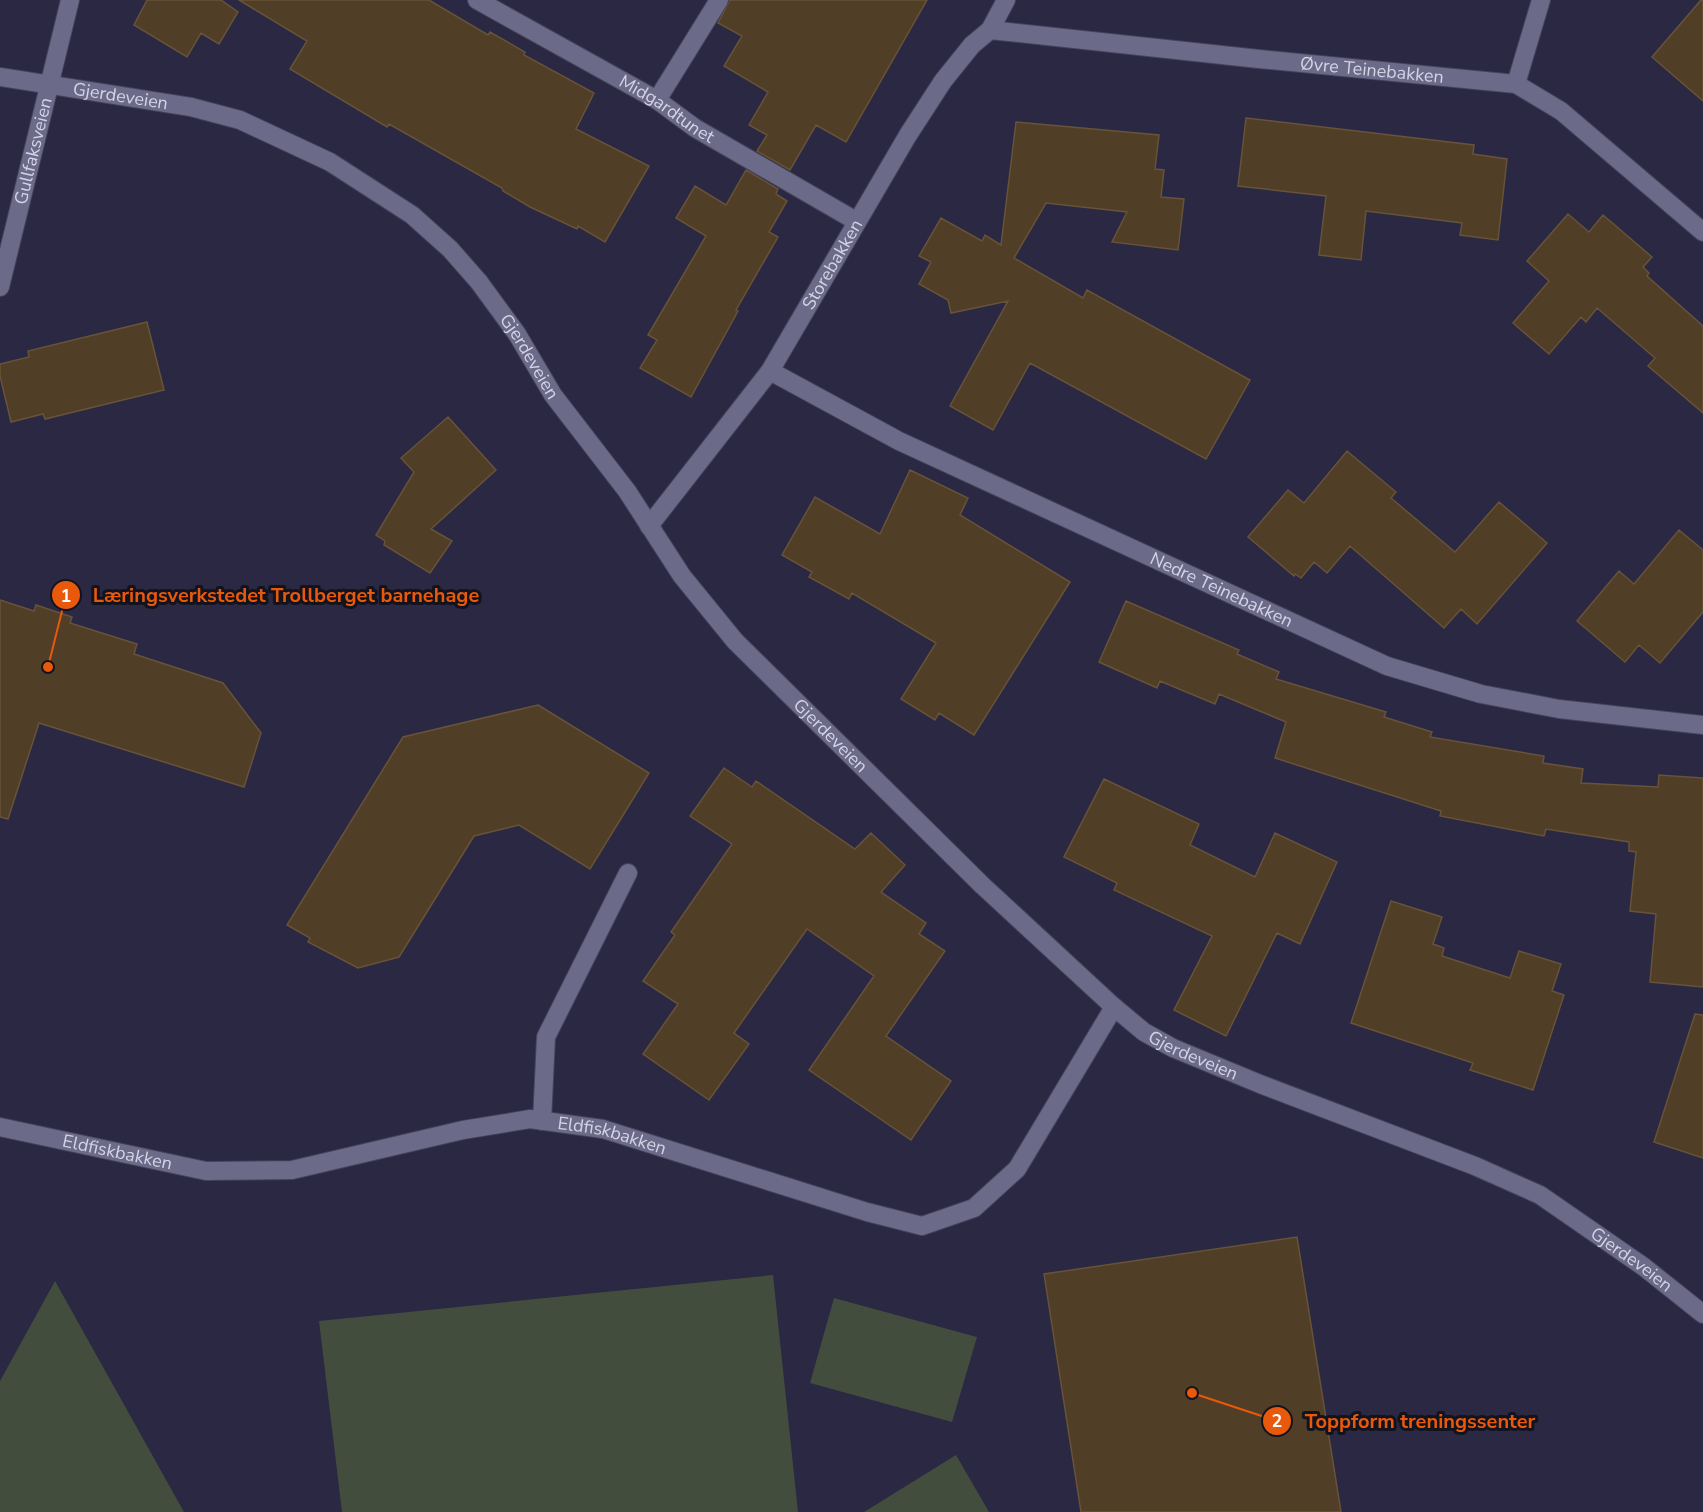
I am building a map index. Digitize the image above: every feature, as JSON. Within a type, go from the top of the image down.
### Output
[{"type":"street","name":"Gjerdeveien","points":[[49,85],[70,0]]},
{"type":"street","name":"Midgardtunet","points":[[477,0],[657,100],[694,128],[856,221]]},
{"type":"street","points":[[657,100],[719,0]]},
{"type":"street","name":"Storebakken","points":[[649,526],[770,370],[856,221],[943,81],[972,45],[990,30],[1006,0]]},
{"type":"street","points":[[1516,84],[1540,0]]},
{"type":"street","name":"Øvre Teinebakken","points":[[990,30],[1516,84],[1561,111],[1703,232]]},
{"type":"street","name":"Gjerdeveien","points":[[0,77],[191,107],[240,120],[330,162],[412,215],[450,249],[479,282],[517,334],[553,395],[627,491],[682,576],[735,641],[982,886],[1114,1007],[1144,1032],[1173,1048],[1260,1084],[1475,1166],[1540,1195],[1644,1267],[1703,1314]]},
{"type":"street","name":"Gullfaksveien","points":[[0,287],[49,85]]},
{"type":"street","name":"Nedre Teinebakken","points":[[770,370],[899,441],[1387,666],[1492,696],[1559,709],[1703,725]]},
{"type":"street","points":[[542,1121],[546,1037],[628,873]]},
{"type":"street","name":"Eldfiskbakken","points":[[0,1127],[206,1171],[292,1170],[463,1130],[530,1119],[603,1129],[867,1212],[922,1226],[974,1208],[1017,1170],[1114,1007]]},
{"type":"green space","points":[[773,1275],[798,1512],[342,1512],[319,1321]]},
{"type":"green space","points":[[55,1281],[184,1512],[0,1512],[0,1381]]},
{"type":"green space","points":[[834,1298],[977,1337],[952,1422],[810,1383]]},
{"type":"green space","points":[[956,1455],[989,1512],[864,1512]]},
{"type":"building","points":[[147,0],[221,0],[238,12],[219,44],[201,33],[187,57],[134,25]]},
{"type":"building","points":[[239,0],[429,0],[488,35],[490,32],[525,52],[524,55],[594,93],[576,129],[649,166],[605,242],[578,226],[577,229],[530,207],[503,191],[502,188],[389,124],[387,127],[290,69],[307,41]]},
{"type":"building","points":[[730,0],[927,0],[846,142],[816,125],[790,170],[757,151],[767,135],[749,125],[768,92],[724,66],[742,36],[718,23]]},
{"type":"building","points":[[1703,0],[1703,101],[1652,57]]},
{"type":"building","points":[[1246,118],[1474,145],[1473,154],[1507,159],[1498,240],[1460,235],[1462,223],[1366,211],[1361,260],[1319,255],[1326,196],[1238,186]]},
{"type":"building","points":[[1016,122],[1159,135],[1155,169],[1164,170],[1161,197],[1184,199],[1178,250],[1112,242],[1127,212],[1046,203],[1014,258],[1083,298],[1087,290],[1250,380],[1206,459],[1030,363],[993,430],[950,406],[1008,301],[951,313],[948,300],[919,284],[931,262],[919,256],[941,218],[982,241],[985,235],[1001,245]]},
{"type":"building","points":[[746,170],[778,189],[776,194],[787,201],[769,232],[778,237],[736,310],[738,311],[691,397],[640,368],[657,340],[648,335],[706,236],[676,218],[695,186],[726,205]]},
{"type":"building","points":[[1568,214],[1589,232],[1603,215],[1652,257],[1643,267],[1649,273],[1647,276],[1703,326],[1703,413],[1648,366],[1655,358],[1597,308],[1586,322],[1581,317],[1549,354],[1513,323],[1549,281],[1527,261]]},
{"type":"building","points":[[147,322],[164,390],[45,419],[43,414],[11,422],[0,376],[0,364],[29,357],[28,351]]},
{"type":"building","points":[[448,417],[496,470],[431,529],[452,541],[430,573],[384,545],[385,541],[376,535],[414,472],[401,458]]},
{"type":"building","points":[[1347,451],[1396,492],[1391,498],[1455,552],[1499,502],[1547,543],[1477,624],[1461,609],[1444,628],[1350,546],[1327,573],[1314,562],[1301,578],[1295,574],[1294,576],[1248,537],[1288,490],[1304,503]]},
{"type":"building","points":[[910,470],[968,498],[960,515],[1070,582],[974,735],[939,713],[935,720],[901,699],[936,643],[852,593],[849,599],[809,577],[812,572],[782,555],[815,497],[880,534]]},
{"type":"building","points":[[1679,530],[1703,550],[1703,612],[1660,663],[1639,645],[1625,662],[1577,621],[1619,571],[1634,584]]},
{"type":"building","points":[[0,600],[34,611],[36,605],[72,617],[70,623],[137,644],[134,654],[223,683],[261,733],[244,787],[39,723],[8,819],[0,817]]},
{"type":"building","points":[[1126,601],[1239,650],[1237,654],[1279,672],[1276,679],[1386,712],[1384,717],[1432,732],[1430,737],[1544,756],[1543,763],[1583,769],[1581,783],[1658,787],[1659,775],[1703,778],[1703,987],[1650,982],[1656,914],[1630,911],[1636,852],[1629,851],[1629,842],[1546,829],[1544,836],[1440,816],[1441,811],[1275,758],[1286,722],[1219,694],[1215,704],[1160,681],[1157,688],[1099,662]]},
{"type":"building","points":[[538,705],[649,773],[590,869],[519,825],[474,836],[399,957],[358,968],[308,942],[310,938],[287,925],[403,737]]},
{"type":"building","points":[[724,768],[752,787],[756,781],[855,849],[871,833],[905,865],[881,892],[926,923],[919,934],[945,951],[886,1036],[951,1081],[911,1140],[809,1070],[874,976],[807,929],[734,1033],[749,1044],[709,1100],[643,1054],[678,1004],[643,981],[675,935],[671,932],[732,844],[690,816]]},
{"type":"building","points":[[1104,779],[1199,824],[1190,845],[1255,877],[1275,833],[1337,862],[1300,944],[1277,933],[1226,1036],[1174,1010],[1212,936],[1114,890],[1117,883],[1064,857]]},
{"type":"building","points":[[1391,901],[1442,917],[1433,944],[1444,948],[1442,956],[1510,978],[1519,951],[1561,964],[1552,991],[1564,995],[1533,1090],[1470,1070],[1473,1063],[1351,1023]]},
{"type":"building","points":[[1695,1014],[1703,1015],[1703,1158],[1654,1142]]},
{"type":"building","points":[[1297,1237],[1341,1512],[1081,1512],[1044,1274]]},
{"type":"place","name":"Læringsverkstedet Trollberget barnehage","points":[[48,667]]},
{"type":"place","name":"Toppform treningssenter","points":[[1192,1393]]}]
